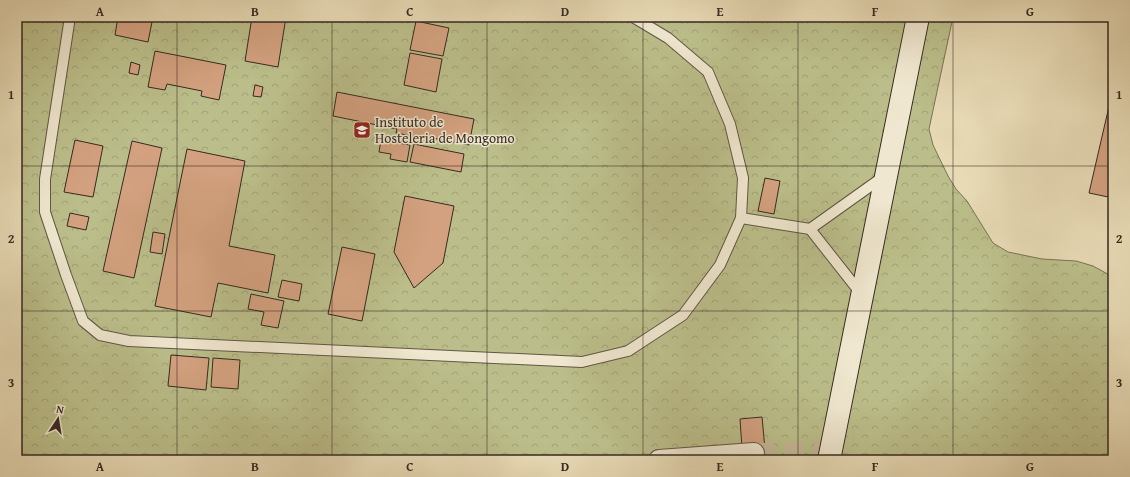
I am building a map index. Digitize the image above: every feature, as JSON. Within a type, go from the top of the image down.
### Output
[{"type":"street","points":[[829,460],[918,17]]},
{"type":"street","points":[[659,460],[754,453]]},
{"type":"lane","points":[[70,17],[45,179],[45,212],[83,321],[100,335],[129,341],[582,362],[628,351],[683,315],[720,265],[741,218],[743,178],[730,124],[708,72],[668,38],[633,17]]},
{"type":"lane","points":[[810,229],[886,175]]},
{"type":"lane","points":[[741,218],[810,229],[862,295]]},
{"type":"green space","points":[[17,17],[953,17],[929,129],[933,145],[948,176],[956,189],[967,201],[993,243],[1008,252],[1042,259],[1076,261],[1093,266],[1113,277],[1113,460],[17,460]]},
{"type":"building","points":[[118,17],[153,17],[148,42],[115,35]]},
{"type":"building","points":[[252,17],[286,17],[278,67],[245,61]]},
{"type":"building","points":[[416,21],[449,28],[443,56],[410,50]]},
{"type":"building","points":[[155,51],[226,65],[219,100],[201,96],[202,91],[167,84],[165,90],[148,87]]},
{"type":"building","points":[[410,53],[442,59],[436,92],[404,85]]},
{"type":"building","points":[[131,62],[140,65],[138,75],[129,73]]},
{"type":"building","points":[[255,85],[263,87],[261,97],[253,96]]},
{"type":"building","points":[[1113,89],[1113,198],[1089,193]]},
{"type":"building","points":[[337,92],[474,119],[469,145],[396,133],[397,129],[333,116]]},
{"type":"building","points":[[75,140],[103,146],[93,197],[64,192]]},
{"type":"building","points":[[381,140],[410,145],[407,162],[390,159],[391,154],[379,152]]},
{"type":"building","points":[[132,141],[162,148],[134,278],[103,271]]},
{"type":"building","points":[[414,144],[464,154],[461,172],[410,162]]},
{"type":"building","points":[[187,149],[245,161],[229,246],[275,255],[268,293],[218,283],[211,317],[155,306]]},
{"type":"building","points":[[765,178],[780,181],[774,214],[758,211]]},
{"type":"building","points":[[405,196],[454,206],[443,263],[414,288],[394,252]]},
{"type":"building","points":[[70,213],[89,217],[86,230],[67,226]]},
{"type":"building","points":[[153,232],[165,234],[162,254],[150,252]]},
{"type":"building","points":[[342,247],[375,254],[362,321],[328,314]]},
{"type":"building","points":[[282,280],[302,284],[299,301],[278,297]]},
{"type":"building","points":[[251,294],[284,301],[278,328],[261,325],[264,312],[248,309]]},
{"type":"building","points":[[171,355],[209,358],[206,390],[168,386]]},
{"type":"building","points":[[213,358],[240,360],[238,389],[211,387]]},
{"type":"building","points":[[762,417],[766,460],[754,460],[742,448],[740,419]]},
{"type":"tunnel","points":[[754,453],[830,452]]},
{"type":"place","name":"Instituto de Hosteleria de Mongomo","points":[[362,130]]}]
